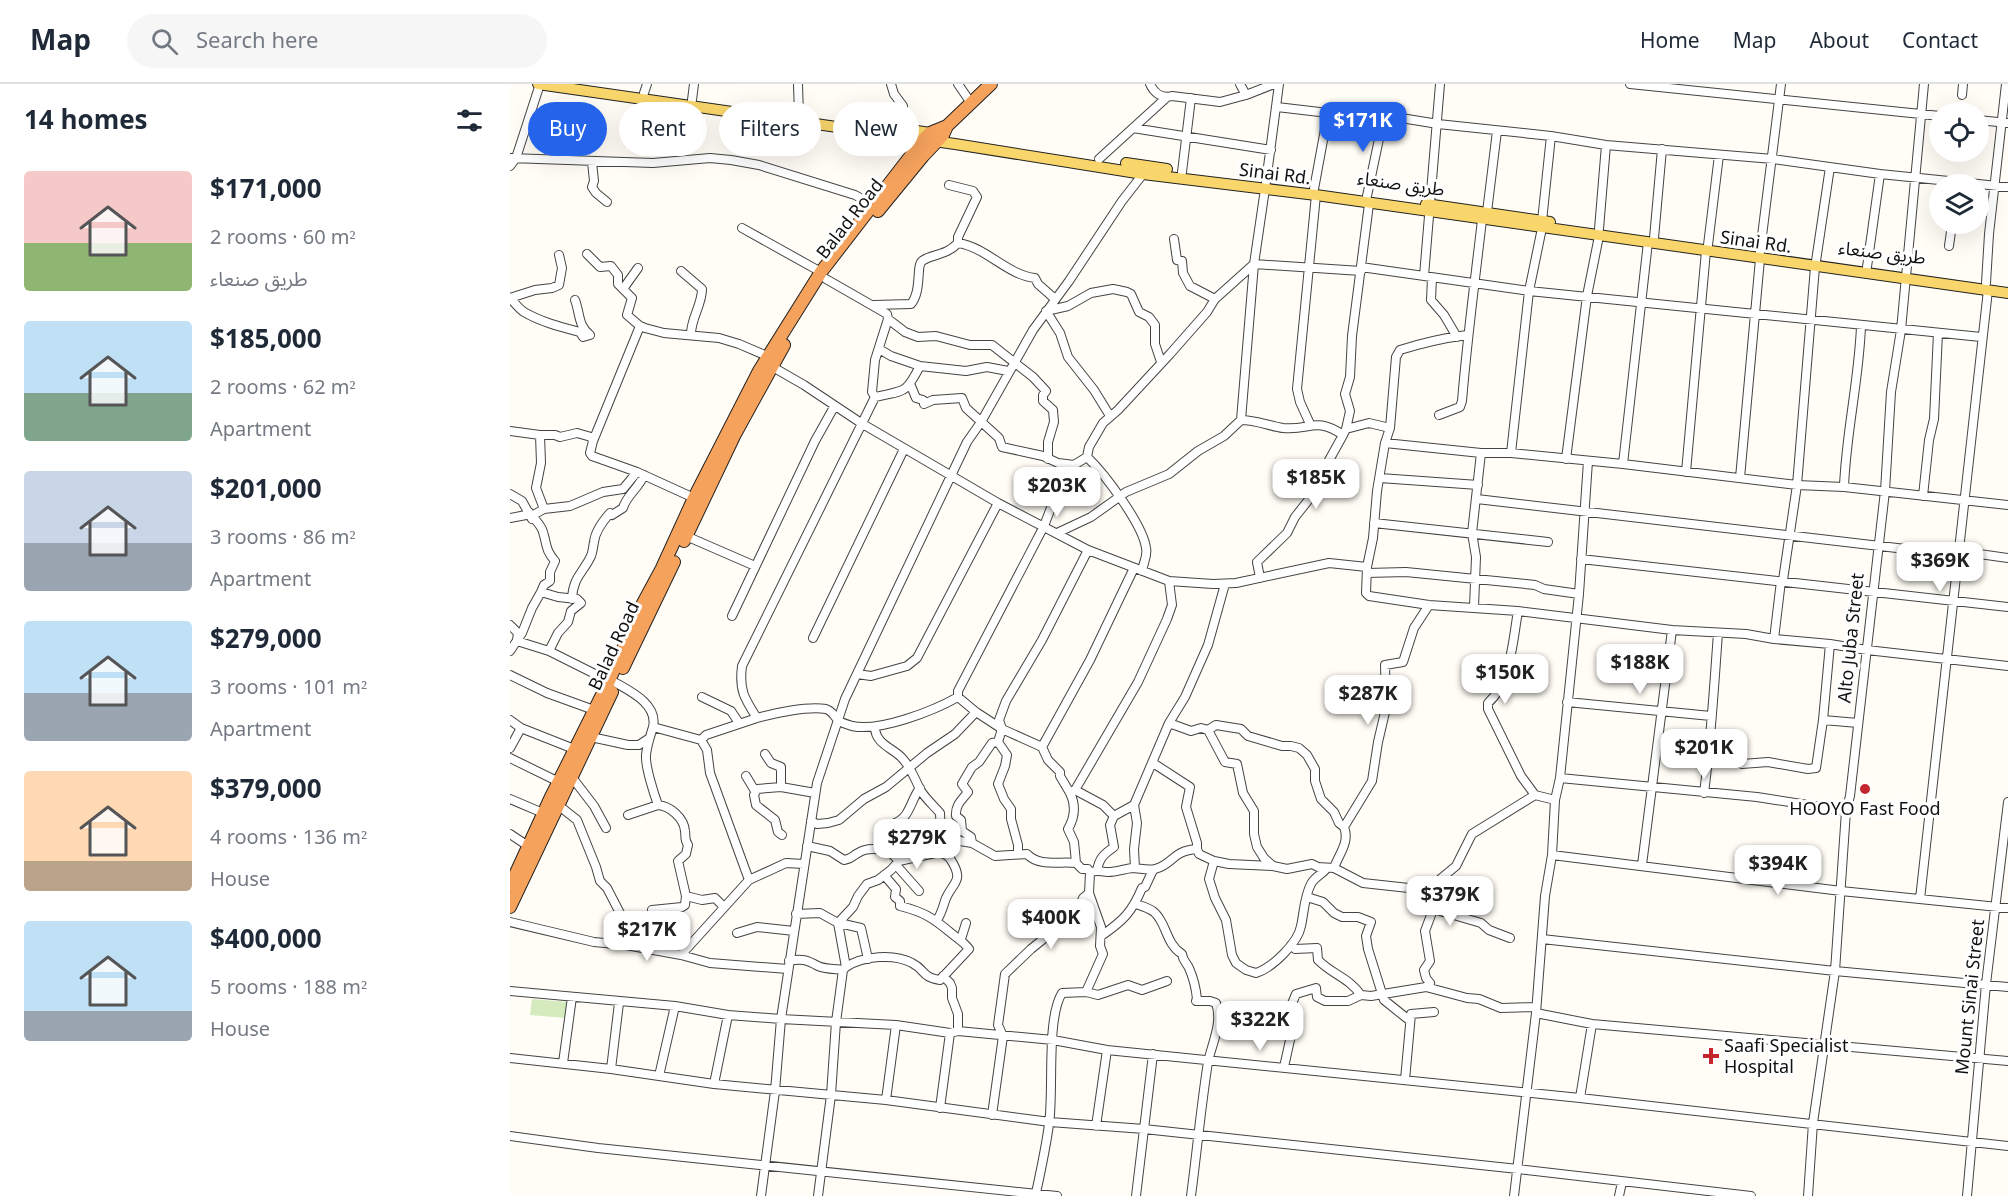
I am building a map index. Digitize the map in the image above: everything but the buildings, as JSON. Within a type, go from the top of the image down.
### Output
[{"type":"highway","points":[[936,135],[992,84]]},
{"type":"highway","name":"Balad Road","points":[[510,907],[591,737],[642,605],[662,568],[694,498],[769,361],[823,276],[873,205],[936,135]]},
{"type":"highway","name":"Balad Road","points":[[823,276],[834,267],[923,156],[936,135]]},
{"type":"highway","name":"Balad Road","points":[[511,881],[574,749],[594,710],[613,682],[686,536],[769,361]]},
{"type":"main road","name":"Sinai Rd.","points":[[539,84],[833,123]]},
{"type":"main road","name":"طريق صنعاء","points":[[576,84],[645,88],[677,101],[692,100],[719,104]]},
{"type":"main road","name":"طريق صنعاء","points":[[919,132],[1269,186],[1816,264],[1867,267],[1987,287],[2008,287]]},
{"type":"main road","name":"Sinai Rd.","points":[[919,133],[1143,174],[1269,186]]},
{"type":"main road","name":"Sinai Rd.","points":[[1816,264],[1907,275]]},
{"type":"main road","points":[[1987,287],[2008,293]]},
{"type":"street","points":[[510,166],[539,84]]},
{"type":"street","points":[[692,100],[694,84]]},
{"type":"street","points":[[798,84],[799,102]]},
{"type":"street","points":[[891,84],[900,102]]},
{"type":"street","points":[[958,84],[971,103]]},
{"type":"street","points":[[1150,84],[1158,95],[1166,98]]},
{"type":"street","points":[[1240,84],[1246,95]]},
{"type":"street","points":[[1100,159],[1166,98],[1172,96],[1220,102],[1274,84]]},
{"type":"street","points":[[1057,533],[1091,517],[1126,492],[1169,474],[1198,451],[1224,436],[1241,420],[1254,264],[1269,186],[1279,84]]},
{"type":"street","points":[[1440,84],[1429,208],[1428,277],[1431,300],[1444,315],[1457,337]]},
{"type":"street","points":[[1630,84],[1662,85],[1929,115]]},
{"type":"street","points":[[1740,478],[1760,255],[1781,84]]},
{"type":"street","name":"Alto Juba Street","points":[[1808,1196],[1813,1123],[1834,971],[1846,811],[1850,796],[1885,491],[1891,392],[1907,275],[1924,84]]},
{"type":"street","points":[[1962,95],[1963,84]]},
{"type":"street","points":[[1920,899],[1965,500],[1995,186],[2005,122],[2006,84]]},
{"type":"street","points":[[1182,172],[1191,98]]},
{"type":"street","points":[[1276,107],[1328,113],[1358,111],[1438,124],[1551,136],[1606,145],[1773,159],[1929,179]]},
{"type":"street","points":[[1310,424],[1297,389],[1310,267],[1315,192],[1328,113]]},
{"type":"street","points":[[1260,578],[1257,562],[1287,533],[1295,517],[1318,488],[1317,482],[1345,432],[1350,411],[1345,394],[1350,376],[1352,336],[1368,200],[1384,115]]},
{"type":"street","points":[[1989,121],[2005,122]]},
{"type":"street","points":[[1133,129],[1271,150]]},
{"type":"street","points":[[1439,415],[1460,406],[1467,335],[1497,131]]},
{"type":"street","points":[[1511,453],[1529,291],[1542,224],[1551,136]]},
{"type":"street","points":[[1566,459],[1587,297],[1599,232],[1606,145]]},
{"type":"street","points":[[1623,464],[1662,149]]},
{"type":"street","points":[[1686,472],[1707,248],[1719,155]]},
{"type":"street","points":[[513,158],[653,163],[710,158],[730,160],[759,165],[855,195],[873,205]]},
{"type":"street","points":[[592,162],[594,180],[592,187],[607,202]]},
{"type":"street","points":[[1774,639],[1797,485],[1810,321],[1830,167]]},
{"type":"street","points":[[761,1196],[775,1091],[781,1019],[815,793],[845,699],[967,442],[1046,311],[1143,174]]},
{"type":"street","points":[[1867,267],[1880,174]]},
{"type":"street","points":[[949,185],[973,191],[977,197],[958,237],[958,243]]},
{"type":"street","points":[[1989,186],[2008,187]]},
{"type":"street","points":[[742,228],[887,314],[888,320],[873,372],[872,392],[875,397]]},
{"type":"street","points":[[1949,246],[1951,234]]},
{"type":"street","points":[[1174,239],[1177,260],[1182,261],[1187,283],[1215,299]]},
{"type":"street","points":[[874,305],[911,304],[919,288],[922,261],[944,254],[958,243],[992,257],[1021,274],[1035,278],[1038,284],[1055,299]]},
{"type":"street","points":[[587,254],[600,267],[611,266],[618,275],[618,284],[632,298],[627,315],[640,326],[664,333],[691,334],[739,344],[769,361],[834,407],[998,503],[1088,550],[1169,581],[1224,584],[1329,563],[1367,570],[1535,585],[1544,589],[1579,594]]},
{"type":"street","points":[[559,255],[562,268],[560,285],[510,298],[523,312],[545,323],[557,324],[580,332],[583,337],[590,335],[582,326],[574,300]]},
{"type":"street","points":[[1114,816],[1103,805],[1073,791],[1060,776],[1060,772],[1048,760],[1042,747],[1002,729],[976,712],[958,697],[957,691],[1044,526],[1057,492],[1074,465],[1087,457],[1089,447],[1103,423],[1207,312],[1215,299],[1254,264],[1361,269],[1529,291],[1981,338]]},
{"type":"street","points":[[623,289],[638,268]]},
{"type":"street","points":[[681,271],[702,289],[702,296],[692,321],[691,334]]},
{"type":"street","points":[[1046,311],[1068,306],[1092,293],[1113,289],[1127,292],[1131,294],[1142,315],[1149,317],[1155,325],[1155,344],[1161,362]]},
{"type":"street","points":[[1046,311],[1060,333],[1068,357],[1094,390],[1110,416]]},
{"type":"street","points":[[888,320],[905,332],[918,337],[936,336],[962,343],[993,345],[1011,367]]},
{"type":"street","points":[[640,326],[590,453],[592,456],[641,473],[694,498]]},
{"type":"street","points":[[1844,487],[1845,449],[1858,369],[1861,326]]},
{"type":"street","points":[[1923,496],[1929,440],[1934,419],[1938,333]]},
{"type":"street","points":[[1467,335],[1424,342],[1400,350],[1396,357],[1390,428],[1385,442],[1367,570],[1366,593],[1369,596],[1429,605],[1518,611],[1672,630],[1746,633],[1774,639],[2008,666]]},
{"type":"street","points":[[879,349],[891,356],[920,366],[966,371],[987,367],[1011,367],[1033,377],[1046,391],[1042,401],[1053,410],[1054,422],[1048,442],[1048,459]]},
{"type":"street","points":[[875,397],[904,391],[911,386],[920,366]]},
{"type":"street","points":[[911,386],[916,399],[923,400],[924,404],[933,400],[962,398],[966,408],[999,438],[1002,447],[1020,450],[1058,463],[1066,462],[1074,465]]},
{"type":"street","points":[[757,718],[740,687],[742,666],[875,397]]},
{"type":"street","points":[[732,616],[815,441],[834,407]]},
{"type":"street","points":[[1241,420],[1260,421],[1293,429],[1310,424],[1323,424],[1345,432],[1369,423],[1390,428]]},
{"type":"street","points":[[510,428],[560,437],[581,434],[591,437],[593,441]]},
{"type":"street","points":[[540,435],[541,463],[536,488],[544,509]]},
{"type":"street","points":[[1385,442],[1481,453],[1511,453],[1623,464],[1797,485],[1844,487],[2008,505]]},
{"type":"street","points":[[813,638],[904,448]]},
{"type":"street","points":[[1474,608],[1476,558],[1472,533],[1481,453]]},
{"type":"street","points":[[1042,747],[1146,555],[1144,541],[1134,520],[1114,488],[1087,457]]},
{"type":"street","points":[[1514,1196],[1536,1010],[1545,896],[1552,855],[1579,594],[1588,461]]},
{"type":"street","points":[[510,518],[532,515],[544,509],[570,506],[603,492],[623,489],[641,473]]},
{"type":"street","points":[[572,599],[573,585],[590,558],[601,524],[610,513],[612,515],[623,508],[625,501],[637,488],[641,473]]},
{"type":"street","points":[[1380,478],[1478,485]]},
{"type":"street","points":[[510,494],[522,501],[532,515],[544,533],[547,551],[555,561],[550,572],[550,581],[544,585],[510,651]]},
{"type":"street","points":[[1477,499],[2008,558]]},
{"type":"street","points":[[857,674],[871,676],[907,666],[917,658],[998,503]]},
{"type":"street","points":[[1374,523],[1548,542]]},
{"type":"street","points":[[686,536],[755,566]]},
{"type":"street","points":[[998,742],[1002,729],[999,720],[1006,701],[1042,640],[1088,550]]},
{"type":"street","points":[[1581,559],[2008,607]]},
{"type":"street","points":[[1076,863],[1074,842],[1068,829],[1072,823],[1075,802],[1073,791],[1138,681],[1167,620],[1173,605],[1169,581]]},
{"type":"street","points":[[1135,868],[1134,849],[1137,823],[1134,805],[1169,723],[1185,697],[1208,645],[1224,584]]},
{"type":"street","points":[[541,592],[578,599],[580,603],[571,611],[568,622],[558,633],[549,651]]},
{"type":"street","points":[[1344,827],[1372,781],[1386,708],[1385,665],[1403,662],[1414,628],[1429,605]]},
{"type":"street","points":[[1518,611],[1510,660],[1496,696],[1488,703],[1488,709],[1521,776],[1534,795],[1556,800]]},
{"type":"street","points":[[510,625],[518,633],[517,641]]},
{"type":"street","points":[[1642,865],[1672,630]]},
{"type":"street","points":[[1704,793],[1711,737],[1718,633]]},
{"type":"street","points":[[517,641],[549,651],[613,682],[643,700],[651,712],[653,727],[648,739],[646,758],[658,806]]},
{"type":"street","points":[[1742,764],[1768,762],[1808,769],[1816,768],[1830,644]]},
{"type":"street","points":[[510,675],[547,693],[594,710]]},
{"type":"street","points":[[702,697],[731,711],[739,723]]},
{"type":"street","points":[[701,740],[706,735],[739,723],[794,711],[827,709],[838,720],[853,726],[875,727],[927,712],[958,697]]},
{"type":"street","points":[[1567,702],[1711,716]]},
{"type":"street","points":[[811,821],[828,824],[839,819],[956,734],[976,712]]},
{"type":"street","points":[[510,720],[521,728],[574,749]]},
{"type":"street","points":[[1823,720],[1858,723]]},
{"type":"street","points":[[1169,723],[1191,731],[1201,728],[1208,730],[1224,762],[1237,764],[1243,793],[1254,811],[1254,834],[1257,847],[1273,866]]},
{"type":"street","points":[[1208,730],[1216,725],[1240,729],[1252,737],[1299,748],[1307,755],[1315,769],[1315,781],[1321,799],[1334,812],[1339,824],[1347,832],[1346,844],[1331,868],[1311,883],[1301,929],[1291,945],[1262,971],[1252,972],[1236,963],[1229,943],[1226,920],[1209,879],[1214,861]]},
{"type":"street","points":[[653,727],[701,740],[707,750],[710,773],[749,880]]},
{"type":"street","points":[[875,727],[875,733],[884,746],[902,758],[920,788],[940,813],[941,835],[946,834],[950,843]]},
{"type":"street","points":[[510,748],[521,728]]},
{"type":"street","points":[[591,737],[628,745],[639,745],[648,739]]},
{"type":"street","points":[[972,843],[971,837],[962,831],[961,820],[956,816],[955,810],[968,792],[962,784],[972,767],[979,762],[992,743],[998,742]]},
{"type":"street","points":[[998,742],[1007,755],[998,784],[1011,809],[1018,854]]},
{"type":"street","points":[[765,754],[771,763],[781,767],[781,787]]},
{"type":"street","points":[[510,758],[558,782]]},
{"type":"street","points":[[1153,763],[1190,787],[1186,807],[1197,849],[1199,854],[1214,861],[1273,866],[1287,870],[1312,864],[1331,868],[1363,883],[1427,890],[1456,866],[1472,834],[1534,795]]},
{"type":"street","points":[[571,776],[594,806],[606,828]]},
{"type":"street","points":[[746,776],[755,790],[756,805],[775,820],[778,832],[782,835]]},
{"type":"street","points":[[1560,778],[1757,797],[1846,811]]},
{"type":"street","points":[[755,790],[781,787],[815,793]]},
{"type":"street","points":[[919,891],[889,851],[895,823],[908,811],[912,799],[920,788]]},
{"type":"street","points":[[510,799],[543,813]]},
{"type":"street","name":"Mount Sinai Street","points":[[1967,1196],[1986,984],[2008,802]]},
{"type":"street","points":[[558,805],[577,820],[596,867],[596,875],[607,888],[622,917],[622,939],[626,945]]},
{"type":"street","points":[[1086,992],[1101,959],[1101,927],[1089,893],[1093,872],[1102,855],[1114,847],[1110,825],[1114,816],[1134,805]]},
{"type":"street","points":[[628,815],[665,806],[676,813],[686,829],[685,841],[688,845],[686,854],[678,861],[686,905],[652,910]]},
{"type":"street","points":[[510,834],[528,846]]},
{"type":"street","points":[[935,853],[950,843],[960,841],[972,843],[995,856],[1027,854],[1030,858],[1042,862],[1076,863],[1093,872],[1108,872],[1135,868],[1153,870],[1163,866],[1177,853],[1197,849]]},
{"type":"street","points":[[807,846],[824,849],[844,860],[853,858],[857,853],[867,849],[889,851]]},
{"type":"street","points":[[838,923],[853,907],[867,884],[878,880],[897,863],[943,853],[949,857],[957,876],[953,890],[947,896],[943,911],[937,920]]},
{"type":"street","points":[[1552,855],[1841,891],[2008,908]]},
{"type":"street","points":[[681,955],[749,880],[786,863],[804,864]]},
{"type":"street","points":[[1101,936],[1122,921],[1136,904],[1153,870]]},
{"type":"street","points":[[510,921],[594,942],[626,945],[729,965],[789,965],[800,958],[819,966],[845,968],[880,957],[913,963],[930,979],[940,980],[969,949],[961,939],[937,920],[915,909],[900,906],[900,901],[895,897],[896,889],[884,875]]},
{"type":"street","points":[[1427,890],[1434,907],[1481,923],[1489,930],[1510,938]]},
{"type":"street","points":[[992,1115],[1003,1036],[998,1024],[1005,974],[1031,948],[1052,932],[1089,893]]},
{"type":"street","points":[[686,896],[702,900],[715,898],[724,907]]},
{"type":"street","points":[[1307,897],[1323,902],[1334,913],[1342,917],[1358,917],[1371,922],[1366,936],[1368,949],[1384,1000],[1409,1020]]},
{"type":"street","points":[[1136,904],[1154,912],[1170,941],[1182,954],[1196,989],[1196,1001],[1216,1003],[1218,1017],[1209,1059],[1191,1196]]},
{"type":"street","points":[[1426,987],[1430,983],[1424,970],[1430,961],[1425,931],[1434,907]]},
{"type":"street","points":[[796,915],[820,913],[838,923],[861,928],[868,959]]},
{"type":"street","points":[[818,1196],[831,1095],[836,1022],[845,968],[838,923]]},
{"type":"street","points":[[961,939],[966,923]]},
{"type":"street","points":[[736,933],[757,927],[794,931]]},
{"type":"street","points":[[1542,939],[1834,971],[2008,987]]},
{"type":"street","points":[[1291,945],[1295,949],[1317,948],[1318,960],[1330,971],[1344,977],[1356,987],[1361,995]]},
{"type":"street","points":[[940,1108],[958,1014],[952,998],[950,983],[943,976]]},
{"type":"street","points":[[1034,1194],[1050,1122],[1053,1040],[1056,1008],[1060,996],[1062,993],[1098,994],[1128,986],[1142,990],[1167,981]]},
{"type":"street","points":[[1284,1067],[1292,1031],[1291,1006],[1296,994],[1316,988],[1317,997],[1325,1001],[1348,1001],[1361,995],[1426,987],[1479,999],[1501,1008],[1536,1010],[1592,1024],[2008,1061]]},
{"type":"street","points":[[510,992],[675,1006],[728,1015],[896,1025],[1053,1040],[1107,1050],[1580,1098],[2008,1146]]},
{"type":"street","points":[[563,1063],[572,997]]},
{"type":"street","points":[[611,1069],[619,1002]]},
{"type":"street","points":[[659,1076],[675,1006]]},
{"type":"street","points":[[1405,1080],[1411,1014],[1434,1012]]},
{"type":"street","points":[[714,1084],[728,1015]]},
{"type":"street","points":[[1580,1098],[1592,1024]]},
{"type":"street","points":[[886,1100],[896,1025]]},
{"type":"street","points":[[1095,1126],[1107,1050]]},
{"type":"street","points":[[1136,1196],[1153,1054]]},
{"type":"street","points":[[510,1058],[775,1091],[886,1100],[1050,1122],[1144,1129],[1751,1196]]},
{"type":"street","points":[[510,1136],[598,1148],[1058,1196]]},
{"type":"street","points":[[1619,1196],[1622,1182]]},
{"type":"green space","points":[[532,999],[567,1002],[566,1018],[530,1015]]},
{"type":"place","name":"HOOYO Fast Food","points":[[1865,789]]},
{"type":"place","name":"Saafi Specialist Hospital","points":[[1711,1056]]}]
